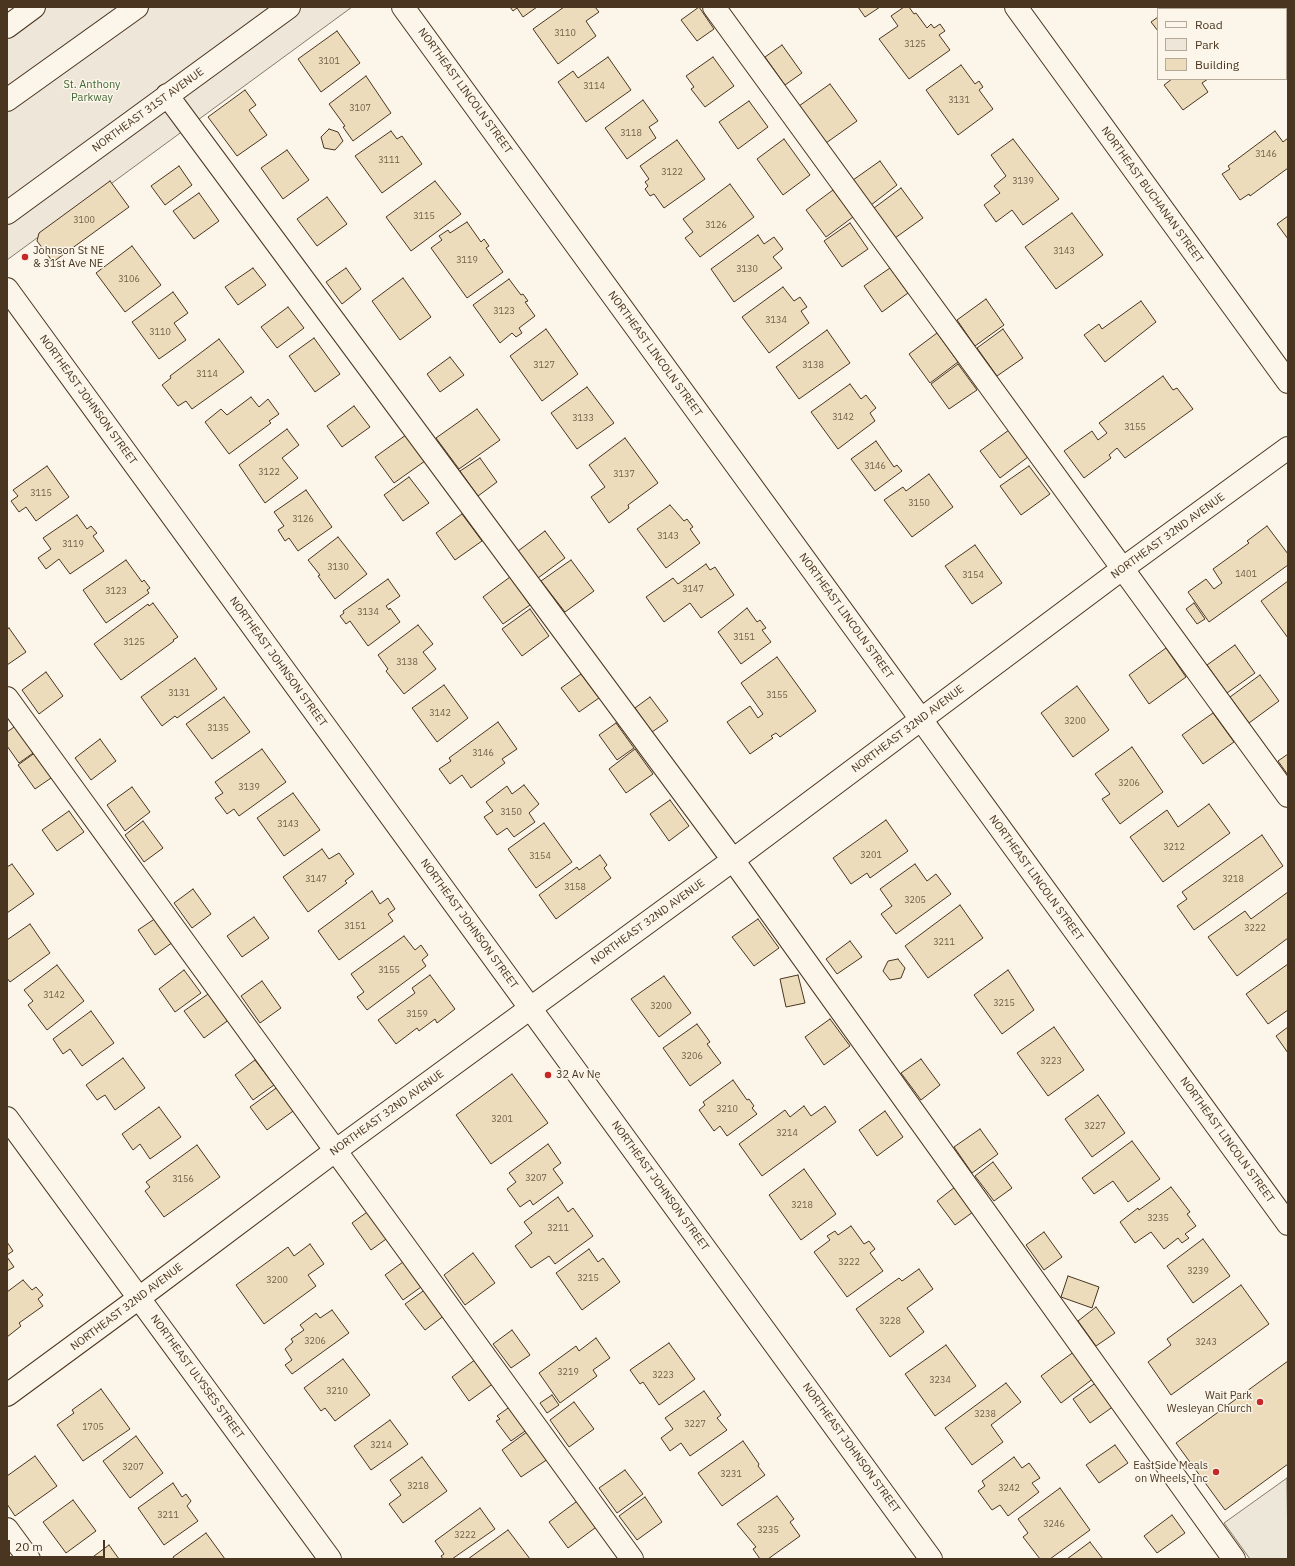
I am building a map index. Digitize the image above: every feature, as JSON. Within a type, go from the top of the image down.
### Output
[{"type":"street","points":[[7,27],[34,7]]},
{"type":"street","points":[[7,100],[137,7]]},
{"type":"street","name":"NORTHEAST 31ST AVENUE","points":[[7,213],[289,7]]},
{"type":"street","name":"NORTHEAST LINCOLN STREET","points":[[403,7],[1288,1224]]},
{"type":"street","points":[[714,7],[1288,796]]},
{"type":"street","name":"NORTHEAST BUCHANAN STREET","points":[[1016,7],[1288,382]]},
{"type":"street","points":[[167,95],[732,860],[1234,1559]]},
{"type":"street","name":"NORTHEAST JOHNSON STREET","points":[[7,289],[931,1559]]},
{"type":"street","name":"NORTHEAST 32ND AVENUE","points":[[7,1395],[139,1298],[335,1150],[531,1009],[921,720],[1122,568],[1288,448]]},
{"type":"street","points":[[7,698],[632,1559]]},
{"type":"street","name":"NORTHEAST ULYSSES STREET","points":[[7,1118],[330,1559]]},
{"type":"street","points":[[7,1529],[29,1559]]},
{"type":"green space","name":"St. Anthony Parkway","points":[[7,7],[352,7],[7,260]]},
{"type":"shaded area","points":[[1287,1478],[1288,1559],[1250,1559],[1224,1523]]},
{"type":"building","points":[[510,7],[537,7],[523,17],[517,8],[513,11]]},
{"type":"building","points":[[564,7],[595,7],[599,12],[586,21],[596,36],[558,64],[533,29]]},
{"type":"building","points":[[699,7],[714,29],[697,41],[681,20]]},
{"type":"building","points":[[858,7],[880,7],[865,17]]},
{"type":"building","points":[[904,7],[909,7],[914,14],[916,13],[927,28],[931,24],[934,28],[940,24],[945,31],[939,35],[950,50],[909,79],[879,39],[898,26],[891,16]]},
{"type":"building","points":[[1197,7],[1198,8],[1172,8]]},
{"type":"building","points":[[1157,18],[1157,30],[1151,22]]},
{"type":"building","points":[[337,31],[360,63],[321,92],[298,59]]},
{"type":"building","points":[[782,45],[802,73],[785,85],[765,57]]},
{"type":"building","points":[[608,57],[631,90],[586,122],[558,82],[573,71],[578,78]]},
{"type":"building","points":[[713,57],[734,86],[705,107],[691,89],[694,87],[686,76]]},
{"type":"building","points":[[961,65],[975,84],[979,81],[983,87],[979,90],[993,109],[958,135],[926,90]]},
{"type":"building","points":[[366,76],[391,113],[353,141],[343,127],[345,126],[329,104]]},
{"type":"building","points":[[1171,80],[1206,80],[1202,83],[1208,92],[1183,110],[1164,85]]},
{"type":"building","points":[[830,84],[857,121],[826,143],[799,106]]},
{"type":"building","points":[[245,90],[256,105],[249,110],[267,135],[237,156],[208,117]]},
{"type":"building","points":[[643,100],[658,121],[649,127],[656,138],[627,159],[605,128]]},
{"type":"building","points":[[749,101],[768,127],[738,149],[719,122]]},
{"type":"building","points":[[329,129],[338,132],[343,141],[335,150],[324,148],[321,137]]},
{"type":"building","points":[[391,131],[397,139],[402,136],[422,164],[382,193],[355,156]]},
{"type":"building","points":[[1275,131],[1283,142],[1288,138],[1288,168],[1250,196],[1249,194],[1240,200],[1222,174],[1230,169],[1228,166]]},
{"type":"building","points":[[784,139],[810,175],[783,195],[757,159]]},
{"type":"building","points":[[1013,139],[1059,199],[1023,225],[1012,210],[996,222],[984,205],[1000,193],[994,186],[1006,176],[991,155]]},
{"type":"building","points":[[677,140],[705,179],[664,208],[654,194],[650,196],[645,189],[648,186],[645,182],[649,179],[640,166]]},
{"type":"building","points":[[287,150],[309,180],[283,199],[261,168]]},
{"type":"building","points":[[880,161],[897,185],[871,205],[853,180]]},
{"type":"building","points":[[179,166],[192,185],[165,205],[151,186]]},
{"type":"building","points":[[110,181],[129,207],[53,262],[37,241],[39,233]]},
{"type":"building","points":[[435,181],[461,214],[411,251],[386,217]]},
{"type":"building","points":[[730,184],[754,217],[700,257],[685,238],[693,232],[683,219]]},
{"type":"building","points":[[901,188],[923,218],[895,238],[874,208]]},
{"type":"building","points":[[833,190],[853,217],[826,237],[806,210]]},
{"type":"building","points":[[199,193],[219,221],[194,239],[173,211]]},
{"type":"building","points":[[327,197],[347,224],[317,246],[297,219]]},
{"type":"building","points":[[1072,213],[1103,255],[1056,289],[1025,247]]},
{"type":"building","points":[[1288,216],[1288,239],[1277,224]]},
{"type":"building","points":[[467,222],[481,242],[484,239],[489,246],[486,248],[503,272],[467,298],[431,248],[442,240],[439,236],[448,230],[450,233]]},
{"type":"building","points":[[850,223],[868,249],[842,267],[824,241]]},
{"type":"building","points":[[758,235],[764,244],[774,237],[783,249],[773,257],[782,268],[734,302],[711,269]]},
{"type":"building","points":[[132,246],[161,285],[125,312],[96,273]]},
{"type":"building","points":[[253,268],[266,285],[238,305],[225,287]]},
{"type":"building","points":[[346,268],[361,289],[342,304],[326,282]]},
{"type":"building","points":[[890,268],[908,293],[882,312],[864,286]]},
{"type":"building","points":[[403,278],[431,317],[400,340],[372,301]]},
{"type":"building","points":[[509,279],[521,295],[523,294],[528,301],[525,302],[535,316],[519,328],[522,333],[516,337],[512,333],[500,343],[473,305]]},
{"type":"building","points":[[783,287],[794,301],[800,297],[807,307],[801,311],[809,323],[769,353],[742,317]]},
{"type":"building","points":[[173,292],[188,313],[174,323],[186,340],[159,359],[132,322]]},
{"type":"building","points":[[986,299],[1004,325],[975,346],[957,320]]},
{"type":"building","points":[[1141,301],[1156,322],[1105,362],[1084,335],[1099,324],[1102,329]]},
{"type":"building","points":[[288,307],[304,328],[277,348],[261,327]]},
{"type":"building","points":[[546,329],[578,374],[542,401],[510,356]]},
{"type":"building","points":[[1003,329],[1023,358],[997,376],[977,348]]},
{"type":"building","points":[[827,330],[850,363],[799,399],[776,367]]},
{"type":"building","points":[[937,333],[958,362],[930,383],[909,354]]},
{"type":"building","points":[[314,338],[340,374],[315,392],[289,356]]},
{"type":"building","points":[[219,339],[244,372],[192,409],[186,401],[178,406],[162,385],[171,378],[170,376]]},
{"type":"building","points":[[450,357],[464,375],[440,392],[427,374]]},
{"type":"building","points":[[958,364],[977,390],[949,409],[931,384]]},
{"type":"building","points":[[1163,376],[1173,390],[1177,388],[1193,409],[1125,458],[1117,448],[1109,455],[1111,458],[1084,478],[1064,451],[1092,431],[1098,440],[1107,433],[1099,423]]},
{"type":"building","points":[[850,384],[861,399],[866,395],[876,408],[870,413],[875,421],[838,449],[811,412]]},
{"type":"building","points":[[587,387],[614,423],[577,449],[551,413]]},
{"type":"building","points":[[251,397],[259,407],[268,399],[279,414],[269,421],[271,423],[229,454],[205,422],[221,409],[227,415]]},
{"type":"building","points":[[354,406],[370,427],[342,447],[327,426]]},
{"type":"building","points":[[477,409],[500,440],[459,469],[436,438]]},
{"type":"building","points":[[287,429],[299,445],[282,458],[298,478],[265,503],[239,465]]},
{"type":"building","points":[[1009,430],[1028,457],[1000,478],[980,451]]},
{"type":"building","points":[[406,435],[425,461],[394,483],[375,457]]},
{"type":"building","points":[[625,438],[658,483],[628,505],[629,508],[609,523],[591,497],[605,487],[589,465]]},
{"type":"building","points":[[876,441],[894,467],[897,465],[902,471],[875,491],[851,459]]},
{"type":"building","points":[[480,458],[497,482],[478,496],[460,471]]},
{"type":"building","points":[[47,466],[69,497],[36,521],[26,507],[19,512],[11,501],[18,496],[13,490]]},
{"type":"building","points":[[1029,466],[1050,494],[1021,515],[1000,486]]},
{"type":"building","points":[[929,474],[953,507],[912,537],[884,500],[903,487],[906,491]]},
{"type":"building","points":[[409,477],[429,503],[403,521],[384,495]]},
{"type":"building","points":[[306,490],[332,527],[298,551],[289,538],[285,541],[278,530],[284,526],[274,512]]},
{"type":"building","points":[[670,505],[684,521],[687,519],[693,527],[690,529],[700,543],[666,568],[637,529]]},
{"type":"building","points":[[462,514],[482,541],[455,560],[436,533]]},
{"type":"building","points":[[77,515],[87,529],[91,526],[97,533],[93,536],[104,551],[70,574],[59,559],[46,569],[38,558],[51,549],[43,538]]},
{"type":"building","points":[[1267,526],[1288,554],[1288,565],[1209,622],[1188,592],[1206,579],[1214,589],[1222,583],[1213,569],[1249,543],[1247,541]]},
{"type":"building","points":[[545,531],[565,558],[538,578],[518,551]]},
{"type":"building","points":[[338,537],[367,574],[335,599],[318,576],[320,575],[308,560]]},
{"type":"building","points":[[975,545],[1002,583],[972,604],[945,566]]},
{"type":"building","points":[[126,560],[142,582],[144,580],[150,588],[147,590],[149,593],[106,623],[83,590]]},
{"type":"building","points":[[571,560],[594,591],[565,612],[541,581]]},
{"type":"building","points":[[706,564],[710,570],[715,567],[734,595],[701,618],[690,603],[664,622],[646,597],[673,578],[678,584]]},
{"type":"building","points":[[510,577],[530,605],[503,624],[483,597]]},
{"type":"building","points":[[388,579],[400,596],[386,606],[389,610],[390,608],[400,622],[368,646],[350,621],[346,624],[340,616],[344,613],[343,611]]},
{"type":"building","points":[[1288,581],[1288,638],[1261,601]]},
{"type":"building","points":[[153,603],[178,637],[121,680],[94,644],[148,604],[149,606]]},
{"type":"building","points":[[1194,603],[1205,619],[1197,624],[1186,609]]},
{"type":"building","points":[[747,608],[757,622],[760,620],[766,628],[762,630],[771,642],[741,664],[718,632]]},
{"type":"building","points":[[530,609],[549,636],[522,656],[502,629]]},
{"type":"building","points":[[418,625],[433,644],[423,652],[436,669],[404,694],[386,671],[388,669],[378,655]]},
{"type":"building","points":[[9,628],[26,652],[7,665],[7,629]]},
{"type":"building","points":[[1235,645],[1255,673],[1227,693],[1207,665]]},
{"type":"building","points":[[1166,648],[1186,677],[1149,704],[1129,675]]},
{"type":"building","points":[[777,657],[816,711],[780,737],[776,733],[771,736],[773,738],[750,754],[727,722],[750,706],[758,718],[763,714],[741,683]]},
{"type":"building","points":[[195,658],[217,689],[177,718],[175,716],[162,726],[141,697]]},
{"type":"building","points":[[46,672],[63,696],[39,714],[22,690]]},
{"type":"building","points":[[581,674],[599,698],[579,712],[561,688]]},
{"type":"building","points":[[1260,675],[1279,701],[1249,723],[1230,697]]},
{"type":"building","points":[[444,685],[468,718],[437,742],[412,708]]},
{"type":"building","points":[[1077,686],[1109,730],[1073,757],[1041,713]]},
{"type":"building","points":[[224,697],[250,732],[212,759],[186,724]]},
{"type":"building","points":[[650,697],[668,721],[652,732],[635,708]]},
{"type":"building","points":[[1213,713],[1234,742],[1203,764],[1182,735]]},
{"type":"building","points":[[498,722],[517,749],[502,759],[505,763],[471,788],[462,775],[450,784],[439,769],[451,761],[449,758]]},
{"type":"building","points":[[616,723],[634,748],[617,760],[599,735]]},
{"type":"building","points":[[17,725],[36,751],[19,763],[7,746],[7,732]]},
{"type":"building","points":[[100,739],[116,761],[91,780],[75,758]]},
{"type":"building","points":[[1132,747],[1163,792],[1120,824],[1102,799],[1110,794],[1095,774]]},
{"type":"building","points":[[262,749],[286,782],[239,816],[234,809],[227,814],[215,798],[223,793],[215,782]]},
{"type":"building","points":[[635,749],[653,774],[626,793],[609,769]]},
{"type":"building","points":[[36,752],[54,776],[35,789],[18,765]]},
{"type":"building","points":[[1288,754],[1288,775],[1278,761]]},
{"type":"building","points":[[524,785],[539,804],[529,813],[535,822],[514,837],[507,828],[497,835],[484,817],[493,811],[486,802],[507,786],[512,794]]},
{"type":"building","points":[[132,787],[150,812],[125,831],[107,805]]},
{"type":"building","points":[[293,793],[320,830],[284,856],[257,818]]},
{"type":"building","points":[[670,800],[689,826],[669,841],[650,814]]},
{"type":"building","points":[[1209,804],[1230,833],[1163,882],[1130,837],[1167,810],[1178,827]]},
{"type":"building","points":[[69,811],[84,832],[57,851],[42,830]]},
{"type":"building","points":[[886,820],[908,851],[870,878],[867,873],[851,884],[833,858]]},
{"type":"building","points":[[143,821],[163,848],[144,862],[125,835]]},
{"type":"building","points":[[544,823],[572,862],[536,888],[508,849]]},
{"type":"building","points":[[1262,835],[1283,866],[1194,930],[1177,906],[1187,899],[1182,892]]},
{"type":"building","points":[[322,849],[329,859],[339,853],[354,874],[345,881],[347,883],[308,912],[283,877]]},
{"type":"building","points":[[600,855],[607,865],[604,868],[611,878],[556,919],[539,895],[577,867],[579,870]]},
{"type":"building","points":[[12,864],[34,894],[7,913],[7,867]]},
{"type":"building","points":[[915,864],[927,881],[936,874],[951,894],[896,934],[881,914],[892,906],[880,889]]},
{"type":"building","points":[[193,889],[211,914],[192,928],[174,903]]},
{"type":"building","points":[[372,891],[380,904],[388,898],[395,909],[388,914],[393,921],[339,960],[318,931]]},
{"type":"building","points":[[1288,892],[1288,938],[1237,976],[1208,937],[1245,911],[1251,919]]},
{"type":"building","points":[[960,905],[983,938],[928,978],[905,946]]},
{"type":"building","points":[[254,917],[269,938],[242,957],[227,936]]},
{"type":"building","points":[[156,918],[173,942],[155,955],[138,930]]},
{"type":"building","points":[[758,919],[779,948],[754,966],[732,937]]},
{"type":"building","points":[[30,924],[50,953],[10,982],[7,978],[7,940]]},
{"type":"building","points":[[404,936],[415,950],[421,945],[428,955],[422,960],[426,966],[367,1010],[357,997],[364,992],[351,974]]},
{"type":"building","points":[[850,941],[862,957],[837,974],[826,959]]},
{"type":"building","points":[[898,959],[905,968],[901,978],[890,980],[883,971],[888,961]]},
{"type":"building","points":[[1288,964],[1288,1010],[1268,1024],[1246,994]]},
{"type":"building","points":[[57,965],[84,1001],[47,1030],[28,1005],[33,1001],[24,990]]},
{"type":"building","points":[[184,970],[201,993],[175,1012],[159,989]]},
{"type":"building","points":[[1008,970],[1034,1010],[1002,1034],[974,995]]},
{"type":"building","points":[[430,975],[455,1009],[437,1023],[435,1019],[419,1031],[417,1028],[396,1044],[378,1020],[415,993],[412,988]]},
{"type":"building","points":[[798,975],[805,1003],[786,1007],[780,979]]},
{"type":"building","points":[[664,976],[691,1013],[659,1037],[631,999]]},
{"type":"building","points":[[262,981],[281,1008],[260,1023],[241,996]]},
{"type":"building","points":[[211,992],[230,1019],[204,1038],[184,1011]]},
{"type":"building","points":[[91,1011],[114,1043],[82,1066],[70,1049],[63,1054],[53,1039]]},
{"type":"building","points":[[830,1019],[850,1046],[824,1065],[805,1037]]},
{"type":"building","points":[[697,1024],[710,1042],[707,1044],[721,1063],[690,1086],[663,1048]]},
{"type":"building","points":[[1054,1027],[1084,1070],[1048,1096],[1017,1053]]},
{"type":"building","points":[[1288,1027],[1288,1053],[1276,1036]]},
{"type":"building","points":[[123,1058],[145,1088],[115,1110],[105,1095],[97,1100],[86,1085]]},
{"type":"building","points":[[921,1059],[940,1085],[921,1100],[901,1073]]},
{"type":"building","points":[[255,1060],[274,1085],[253,1100],[235,1075]]},
{"type":"building","points":[[512,1074],[548,1123],[491,1164],[456,1115]]},
{"type":"building","points":[[733,1080],[747,1100],[749,1099],[754,1106],[752,1108],[757,1114],[727,1136],[720,1126],[714,1131],[699,1110],[705,1105],[703,1102]]},
{"type":"building","points":[[279,1086],[296,1109],[267,1130],[250,1107]]},
{"type":"building","points":[[1098,1095],[1125,1133],[1092,1157],[1065,1119]]},
{"type":"building","points":[[804,1106],[811,1116],[825,1106],[836,1122],[762,1176],[739,1144],[785,1110],[790,1117]]},
{"type":"building","points":[[159,1107],[181,1137],[150,1159],[140,1144],[133,1150],[122,1134]]},
{"type":"building","points":[[885,1111],[903,1137],[877,1156],[859,1130]]},
{"type":"building","points":[[980,1129],[998,1154],[972,1173],[954,1147]]},
{"type":"building","points":[[1132,1141],[1160,1179],[1128,1202],[1113,1181],[1094,1194],[1082,1178]]},
{"type":"building","points":[[548,1144],[561,1163],[553,1169],[563,1183],[533,1205],[530,1200],[520,1207],[507,1189],[516,1182],[509,1173]]},
{"type":"building","points":[[197,1145],[220,1177],[164,1217],[145,1191],[150,1187],[146,1182]]},
{"type":"building","points":[[993,1162],[1012,1188],[994,1201],[975,1176]]},
{"type":"building","points":[[804,1169],[836,1214],[801,1240],[769,1195]]},
{"type":"building","points":[[955,1187],[973,1212],[955,1225],[937,1201]]},
{"type":"building","points":[[1171,1187],[1190,1212],[1187,1214],[1196,1226],[1185,1234],[1189,1238],[1182,1243],[1178,1238],[1164,1249],[1151,1232],[1135,1243],[1120,1222],[1138,1208],[1139,1210]]},
{"type":"building","points":[[558,1197],[568,1212],[573,1208],[593,1236],[555,1264],[549,1256],[531,1268],[515,1246],[532,1233],[524,1222]]},
{"type":"building","points":[[370,1210],[389,1237],[371,1250],[352,1223]]},
{"type":"building","points":[[851,1226],[864,1244],[869,1241],[875,1249],[870,1253],[883,1271],[847,1297],[814,1252],[830,1240],[827,1236],[835,1231],[838,1235]]},
{"type":"building","points":[[1044,1232],[1062,1257],[1044,1270],[1026,1245]]},
{"type":"building","points":[[1203,1239],[1230,1276],[1193,1303],[1167,1266]]},
{"type":"building","points":[[7,1242],[13,1251],[7,1255]]},
{"type":"building","points":[[310,1244],[324,1264],[308,1275],[316,1286],[264,1324],[236,1285],[288,1247],[294,1256]]},
{"type":"building","points":[[589,1249],[598,1262],[603,1258],[620,1282],[582,1310],[556,1273]]},
{"type":"building","points":[[473,1253],[495,1283],[465,1305],[444,1275]]},
{"type":"building","points":[[7,1257],[14,1267],[7,1271]]},
{"type":"building","points":[[403,1262],[421,1287],[403,1300],[385,1275]]},
{"type":"building","points":[[919,1269],[933,1289],[907,1308],[924,1332],[890,1357],[856,1309],[899,1278],[902,1281]]},
{"type":"building","points":[[1068,1276],[1099,1287],[1092,1308],[1061,1297]]},
{"type":"building","points":[[23,1280],[32,1290],[36,1287],[43,1295],[38,1299],[43,1306],[19,1323],[21,1326],[7,1337],[7,1292]]},
{"type":"building","points":[[1241,1285],[1269,1324],[1171,1395],[1148,1362],[1171,1345],[1167,1339]]},
{"type":"building","points":[[426,1289],[445,1315],[425,1330],[405,1304]]},
{"type":"building","points":[[1096,1307],[1115,1333],[1096,1346],[1078,1321]]},
{"type":"building","points":[[332,1310],[349,1333],[292,1374],[285,1365],[292,1360],[285,1349],[293,1342],[291,1339],[304,1330],[300,1325],[316,1313],[320,1318]]},
{"type":"building","points":[[512,1330],[530,1355],[511,1368],[493,1344]]},
{"type":"building","points":[[596,1338],[610,1358],[593,1370],[597,1376],[560,1403],[539,1373],[576,1346],[579,1351]]},
{"type":"building","points":[[669,1343],[695,1379],[659,1405],[643,1382],[640,1384],[630,1370]]},
{"type":"building","points":[[946,1345],[976,1386],[935,1416],[905,1374]]},
{"type":"building","points":[[1075,1351],[1094,1378],[1061,1403],[1041,1376]]},
{"type":"building","points":[[343,1359],[370,1395],[335,1421],[325,1408],[321,1411],[304,1388]]},
{"type":"building","points":[[476,1359],[494,1383],[469,1401],[452,1377]]},
{"type":"building","name":"Wait Park Wesleyan Church","points":[[1288,1361],[1288,1464],[1225,1510],[1176,1443]]},
{"type":"building","points":[[1097,1382],[1114,1406],[1090,1423],[1073,1399]]},
{"type":"building","points":[[1006,1383],[1021,1402],[991,1425],[1003,1442],[972,1465],[945,1428]]},
{"type":"building","points":[[101,1389],[130,1429],[83,1461],[57,1425],[74,1413],[72,1410]]},
{"type":"building","points":[[704,1391],[721,1415],[717,1418],[727,1430],[690,1456],[681,1443],[670,1451],[661,1438],[673,1429],[665,1418]]},
{"type":"building","points":[[552,1395],[559,1405],[547,1413],[540,1403]]},
{"type":"building","points":[[574,1402],[594,1429],[569,1447],[550,1420]]},
{"type":"building","points":[[511,1406],[528,1429],[511,1441],[496,1421],[500,1419],[497,1416]]},
{"type":"building","points":[[390,1420],[408,1444],[371,1470],[354,1446]]},
{"type":"building","points":[[531,1429],[551,1457],[521,1477],[502,1450]]},
{"type":"building","points":[[136,1436],[163,1473],[130,1498],[103,1461]]},
{"type":"building","points":[[743,1441],[765,1475],[722,1506],[698,1473]]},
{"type":"building","points":[[1115,1445],[1128,1463],[1099,1483],[1086,1465]]},
{"type":"building","points":[[35,1456],[57,1486],[15,1516],[7,1504],[7,1476]]},
{"type":"building","points":[[422,1457],[447,1491],[403,1523],[389,1504],[401,1495],[390,1480]]},
{"type":"building","points":[[1014,1457],[1022,1468],[1029,1463],[1040,1478],[1032,1483],[1039,1492],[1008,1516],[1000,1505],[992,1510],[978,1491],[985,1486],[982,1481]]},
{"type":"building","points":[[625,1470],[643,1494],[617,1513],[599,1488]]},
{"type":"building","points":[[173,1483],[182,1497],[186,1494],[191,1501],[187,1506],[198,1521],[164,1545],[138,1508]]},
{"type":"building","points":[[1060,1488],[1090,1530],[1050,1559],[1040,1559],[1023,1537],[1028,1533],[1018,1519]]},
{"type":"building","points":[[777,1496],[794,1519],[790,1522],[800,1536],[768,1559],[760,1559],[753,1549],[756,1547],[737,1524]]},
{"type":"building","points":[[645,1497],[662,1522],[637,1540],[619,1516]]},
{"type":"building","points":[[580,1499],[599,1525],[568,1548],[549,1522]]},
{"type":"building","points":[[73,1500],[96,1531],[66,1553],[43,1522]]},
{"type":"building","points":[[480,1508],[495,1529],[452,1559],[443,1559],[441,1556],[444,1554],[435,1541]]},
{"type":"building","points":[[1172,1515],[1185,1533],[1157,1553],[1144,1536]]},
{"type":"building","points":[[508,1530],[530,1559],[468,1559]]},
{"type":"building","points":[[206,1533],[225,1559],[174,1559],[173,1557]]},
{"type":"building","points":[[1090,1542],[1103,1559],[1067,1559]]},
{"type":"building","points":[[109,1545],[119,1559],[90,1559]]},
{"type":"place","name":"Johnson St NE & 31st Ave NE","points":[[25,257]]},
{"type":"place","name":"32 Av Ne","points":[[548,1075]]},
{"type":"place","name":"Wait Park Wesleyan Church","points":[[1260,1402]]},
{"type":"place","name":"EastSide Meals on Wheels, Inc","points":[[1216,1472]]}]
